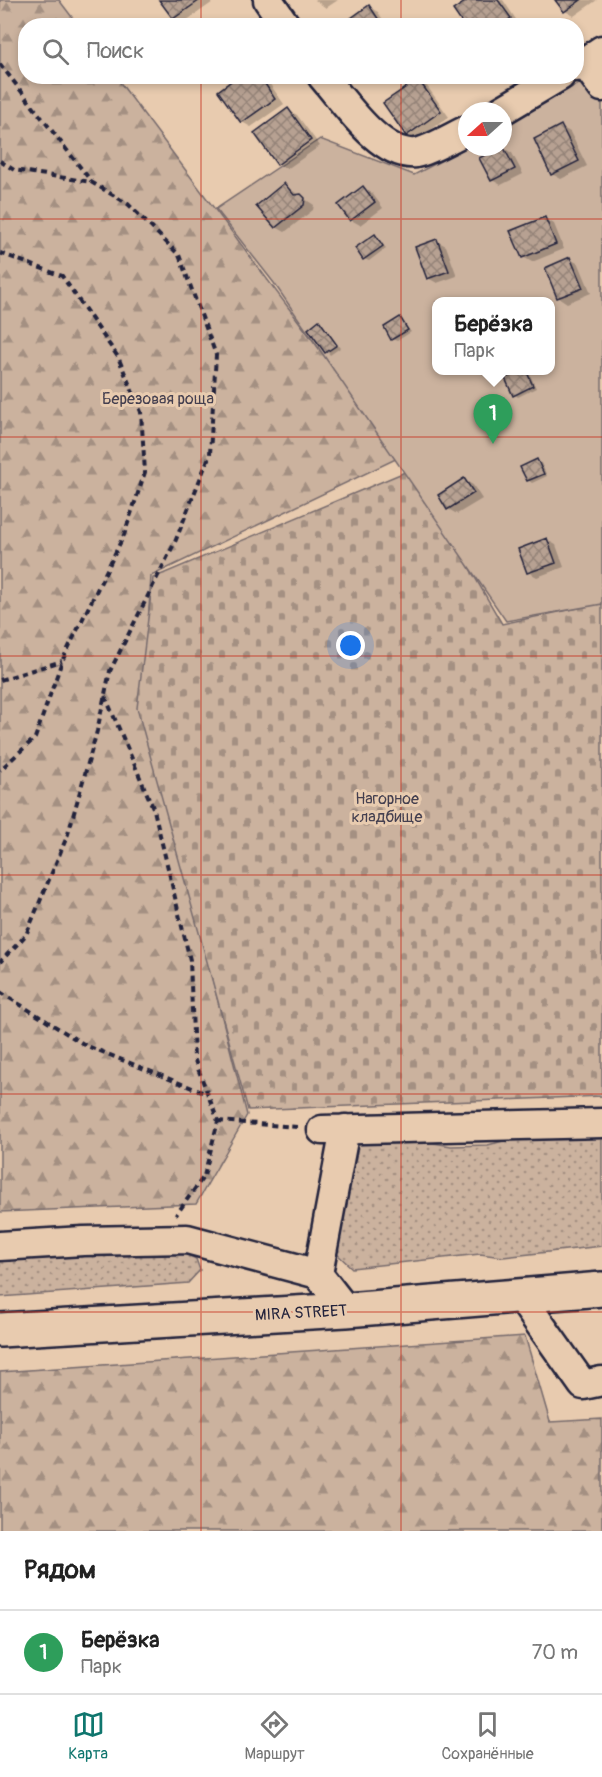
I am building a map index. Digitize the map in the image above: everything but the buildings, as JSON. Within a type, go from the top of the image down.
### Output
[{"type":"main road","name":"MIRA STREET","points":[[0,1330],[346,1310],[602,1289]]},
{"type":"street","points":[[268,0],[280,18]]},
{"type":"street","points":[[588,60],[602,87]]},
{"type":"street","points":[[329,84],[369,130],[392,150],[417,153],[458,134]]},
{"type":"street","points":[[512,104],[547,84]]},
{"type":"street","points":[[318,1275],[333,1129],[602,1123]]},
{"type":"street","points":[[0,1246],[187,1239],[318,1275],[346,1310]]},
{"type":"street","points":[[520,1296],[582,1385],[602,1381]]},
{"type":"path","points":[[0,64],[91,182],[128,204],[179,255],[216,355],[210,454],[175,542],[110,671],[68,834],[26,935],[0,962]]},
{"type":"path","points":[[0,161],[14,170],[91,182]]},
{"type":"path","points":[[0,254],[62,276],[118,357],[141,412],[145,472],[124,535],[62,660],[35,738],[0,770]]},
{"type":"path","points":[[0,680],[62,660]]},
{"type":"path","points":[[105,696],[154,810],[190,960],[194,1058],[218,1120],[204,1176],[158,1239]]},
{"type":"path","points":[[0,992],[85,1046],[207,1094]]},
{"type":"path","points":[[218,1120],[333,1129]]},
{"type":"green space","name":"Березовая роща","points":[[0,0],[59,0],[73,18],[18,18],[18,84],[121,84],[400,457],[151,576],[143,708],[247,1115],[196,1204],[0,1212]]},
{"type":"green space","points":[[602,70],[602,604],[506,621],[274,283],[216,209],[320,139],[414,175],[458,152],[458,156],[512,156],[512,122],[578,84],[584,84],[584,80]]},
{"type":"green space","name":"Нагорное кладбище","points":[[412,469],[502,624],[602,603],[602,1096],[248,1110],[137,708],[153,578]]},
{"type":"green space","points":[[602,1132],[602,1246],[503,1257],[480,1254],[352,1268],[321,1239],[342,1141],[411,1139],[451,1146],[488,1145],[534,1133]]},
{"type":"green space","points":[[182,1252],[196,1259],[200,1270],[188,1283],[0,1297],[0,1257]]},
{"type":"green space","points":[[525,1336],[550,1422],[602,1419],[602,1531],[0,1531],[0,1372]]},
{"type":"place","name":"Берёзка","points":[[493,444]]}]
